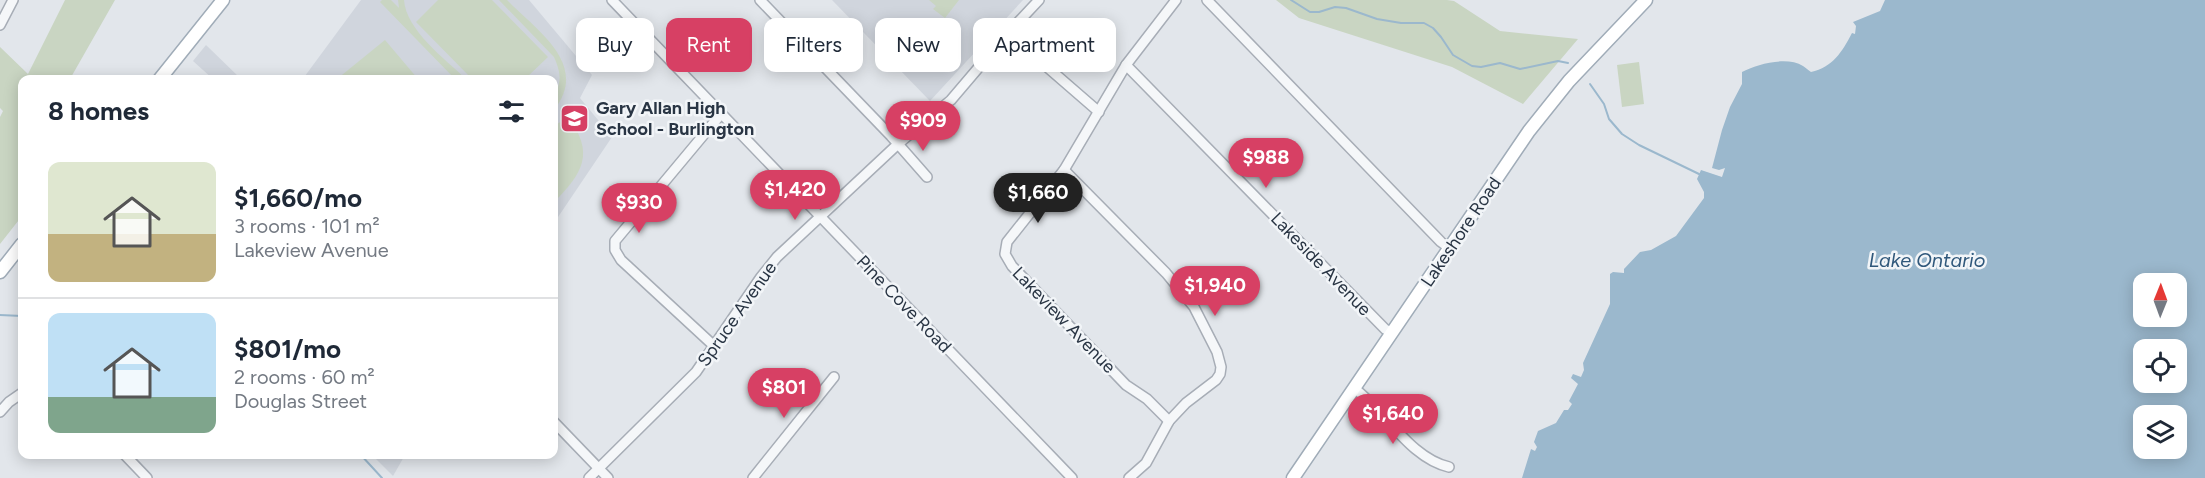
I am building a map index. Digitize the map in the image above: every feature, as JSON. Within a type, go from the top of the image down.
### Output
[{"type":"main road","points":[[163,75],[223,0]]},
{"type":"main road","name":"Lakeshore Road","points":[[1293,478],[1527,134],[1558,94],[1646,0]]},
{"type":"main road","points":[[0,272],[18,249]]},
{"type":"street","points":[[0,25],[13,0]]},
{"type":"street","name":"Pine Cove Road","points":[[612,0],[1072,478]]},
{"type":"street","points":[[760,0],[927,177]]},
{"type":"street","name":"Spruce Avenue","points":[[1022,18],[1039,0]]},
{"type":"street","name":"Lakeview Avenue","points":[[1169,421],[1147,399],[1126,385],[1012,266],[1005,254],[1007,242],[1064,170],[1126,65],[1176,0]]},
{"type":"street","points":[[1207,0],[1449,248]]},
{"type":"street","name":"Lakeside Avenue","points":[[1126,65],[1384,329],[1392,333]]},
{"type":"street","name":"Spruce Avenue","points":[[589,478],[696,372],[760,277],[777,257],[898,144],[951,100],[975,72]]},
{"type":"street","points":[[1053,72],[1100,112]]},
{"type":"street","points":[[713,345],[621,260],[615,250],[615,242],[721,114]]},
{"type":"street","points":[[1064,170],[1166,273],[1194,307],[1217,352],[1221,367],[1216,380],[1186,403],[1169,421],[1146,463],[1129,478]]},
{"type":"street","points":[[753,478],[834,377]]},
{"type":"street","points":[[1354,388],[1421,454],[1436,464],[1449,467]]},
{"type":"street","points":[[0,412],[18,396]]},
{"type":"street","points":[[558,426],[608,478]]},
{"type":"street","points":[[129,459],[147,478]]},
{"type":"shaded area","name":"Gary Allan High School - Burlington","points":[[361,0],[529,0],[576,56],[576,72],[589,72],[592,75],[580,98],[612,137],[558,217],[558,75],[306,75]]},
{"type":"shaded area","points":[[832,0],[1023,0],[1006,18],[973,18],[973,54],[961,67],[961,18],[875,18],[875,44],[863,32],[863,18],[849,18]]},
{"type":"shaded area","points":[[206,45],[237,75],[209,75],[193,61]]},
{"type":"shaded area","points":[[902,72],[957,72],[930,101]]},
{"type":"shaded area","points":[[376,459],[403,459],[393,476]]},
{"type":"green space","points":[[65,0],[115,0],[72,75],[18,75],[18,221],[0,244],[0,117],[3,111],[0,108],[0,47],[28,74]]},
{"type":"green space","points":[[391,0],[399,8],[398,0],[404,0],[406,11],[419,33],[462,75],[451,75],[380,2]]},
{"type":"green space","points":[[438,0],[492,0],[548,57],[529,75],[468,75],[416,22]]},
{"type":"green space","points":[[499,0],[507,0],[545,36],[555,49],[563,63],[566,78],[564,93],[558,103],[559,74],[554,57]]},
{"type":"green space","points":[[929,0],[959,0],[945,18],[933,9],[936,6]]},
{"type":"green space","points":[[1276,0],[1447,0],[1454,1],[1500,31],[1578,39],[1523,104],[1452,67],[1299,18]]},
{"type":"green space","points":[[385,40],[415,75],[342,75]]},
{"type":"green space","points":[[1639,62],[1644,104],[1622,107],[1617,65]]},
{"type":"green space","points":[[568,117],[581,141],[583,152],[578,172],[558,198],[558,123]]},
{"type":"water","name":"Lake Ontario","points":[[1885,0],[2205,0],[2205,478],[1522,478],[1531,449],[1535,451],[1537,447],[1534,442],[1538,431],[1556,423],[1564,410],[1568,410],[1572,404],[1569,401],[1578,384],[1571,378],[1573,374],[1581,377],[1584,370],[1583,363],[1610,304],[1610,274],[1624,273],[1624,269],[1640,252],[1651,250],[1676,236],[1704,198],[1704,192],[1697,179],[1701,170],[1722,177],[1725,168],[1719,170],[1712,168],[1730,107],[1742,84],[1742,72],[1756,66],[1781,61],[1796,63],[1811,72],[1819,70],[1836,58],[1852,33],[1855,34],[1856,26],[1853,22],[1880,11]]},
{"type":"waterway","points":[[1291,0],[1310,12],[1335,7],[1346,8],[1377,19],[1401,23],[1424,23],[1433,28],[1453,55],[1472,66],[1481,67],[1500,63],[1520,69],[1558,61],[1568,63]]},
{"type":"waterway","points":[[1590,84],[1604,104],[1609,119],[1622,134],[1639,145],[1699,174]]},
{"type":"waterway","points":[[0,315],[18,316]]},
{"type":"waterway","points":[[365,459],[382,478]]},
{"type":"place","name":"Gary Allan High School - Burlington","points":[[575,118]]}]
